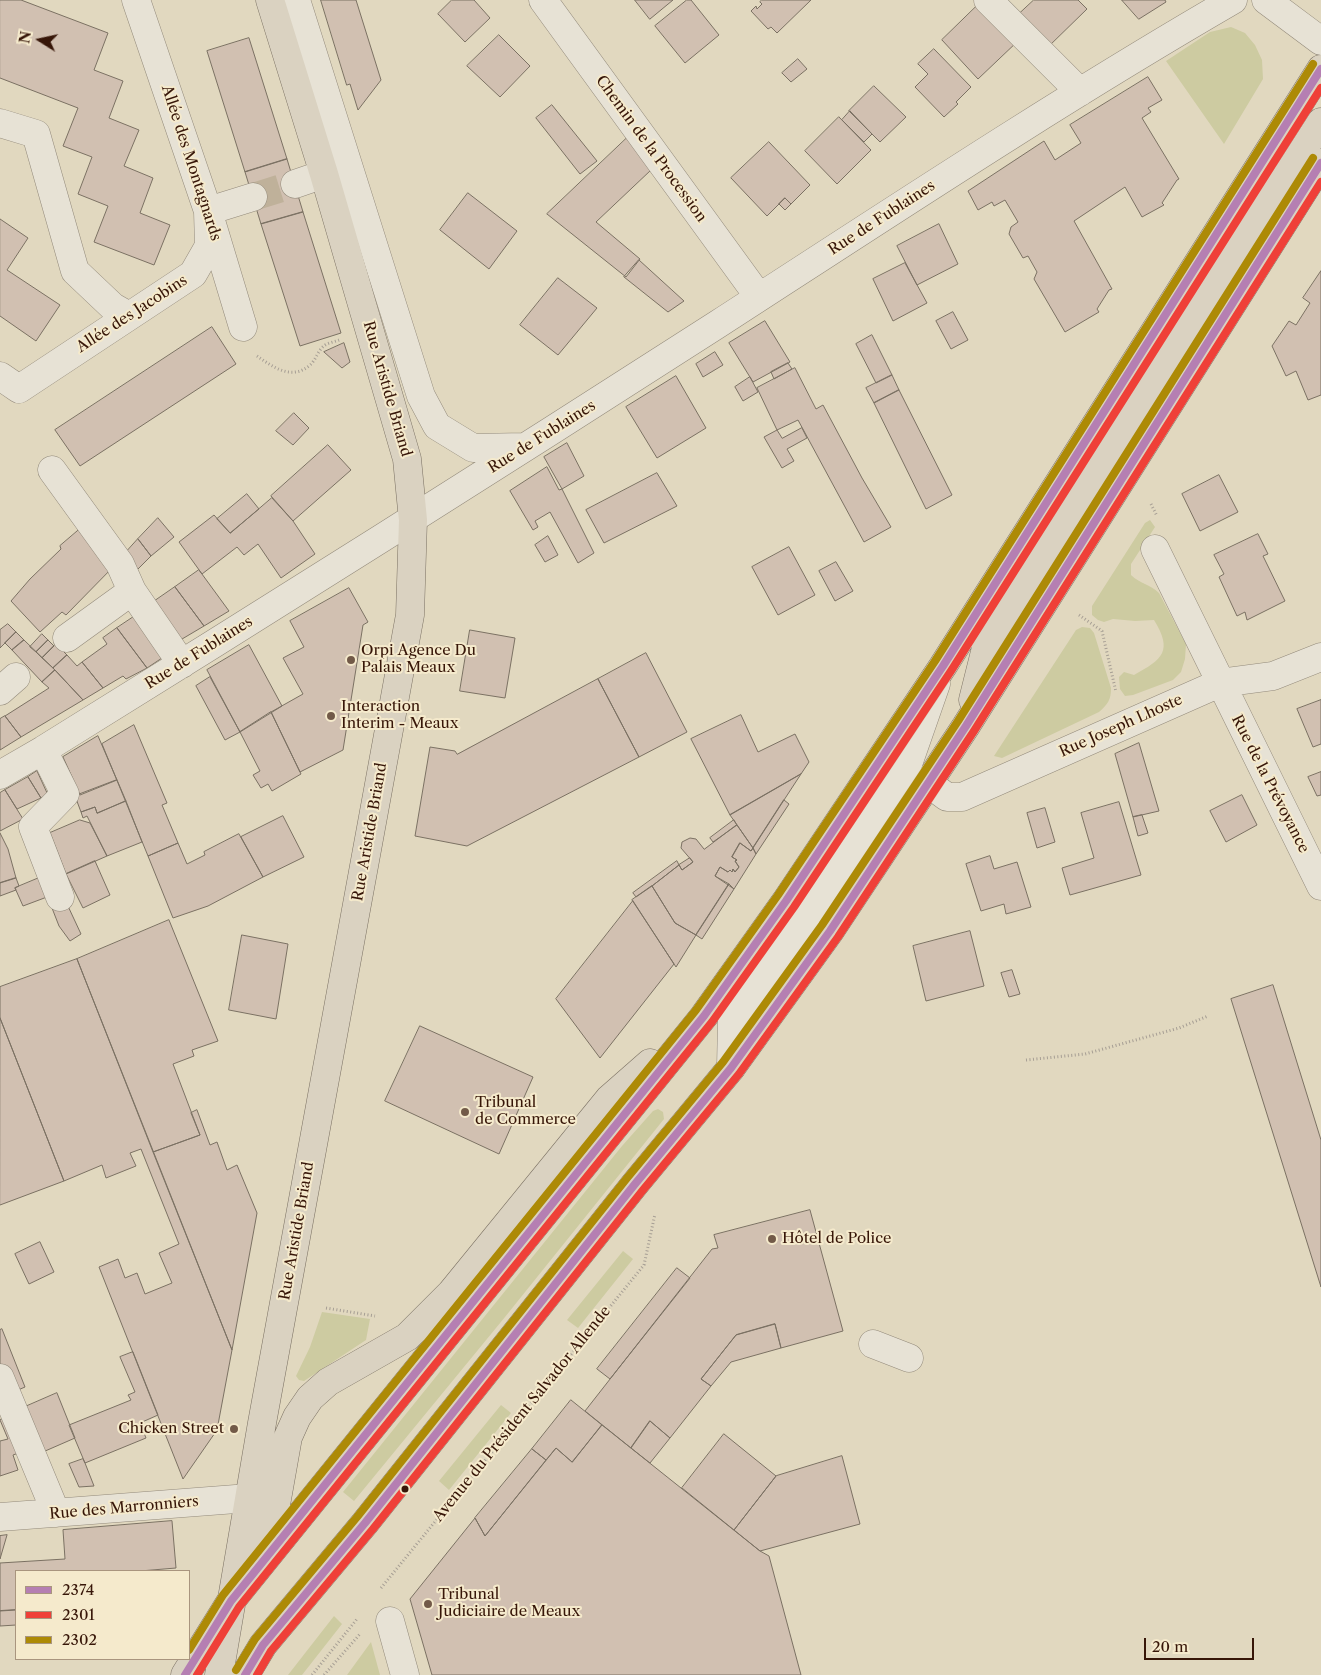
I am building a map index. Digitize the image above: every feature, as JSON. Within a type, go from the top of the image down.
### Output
[{"type":"main road","name":"Rue Aristide Briand","points":[[219,1675],[249,1498],[410,615],[413,520],[407,458],[324,174],[270,0]]},
{"type":"main road","points":[[231,1601],[704,1016],[786,902],[942,666],[1321,69]]},
{"type":"main road","points":[[966,726],[987,644],[1321,122]]},
{"type":"main road","points":[[245,1675],[263,1646],[370,1518],[635,1184],[731,1068],[830,931],[966,726],[1321,163]]},
{"type":"main road","points":[[185,1675],[231,1601],[274,1516],[288,1436],[297,1417],[310,1398],[328,1382],[406,1337],[451,1293],[609,1099],[704,1016]]},
{"type":"street","name":"Allée des Montagnards","points":[[136,0],[208,211],[243,327]]},
{"type":"street","name":"Rue Aristide Briand","points":[[296,0],[421,396],[437,426],[473,448],[525,446]]},
{"type":"street","name":"Chemin de la Procession","points":[[543,0],[759,298]]},
{"type":"street","points":[[988,0],[1080,92]]},
{"type":"street","name":"Rue de Fublaines","points":[[0,775],[413,520],[525,446],[1080,92],[1232,0]]},
{"type":"street","points":[[1266,0],[1321,41]]},
{"type":"street","points":[[0,122],[36,134],[76,271],[113,307],[128,316]]},
{"type":"street","points":[[295,184],[324,174]]},
{"type":"street","points":[[208,211],[253,197]]},
{"type":"street","name":"Allée des Jacobins","points":[[0,376],[19,389],[193,274],[208,246],[208,211]]},
{"type":"street","points":[[52,470],[120,564],[132,591],[182,664]]},
{"type":"street","name":"Rue de la Prévoyance","points":[[1155,549],[1321,886]]},
{"type":"street","points":[[67,638],[132,591]]},
{"type":"street","name":"Rue Joseph Lhoste","points":[[928,783],[947,797],[962,797],[1220,683],[1273,676],[1321,657]]},
{"type":"street","points":[[731,1068],[732,1021],[787,946],[906,770],[942,666]]},
{"type":"street","points":[[43,750],[65,794],[33,827],[60,897]]},
{"type":"street","points":[[787,946],[791,985]]},
{"type":"street","points":[[873,1344],[909,1358]]},
{"type":"street","points":[[0,1378],[56,1513]]},
{"type":"street","name":"Rue des Marronniers","points":[[0,1517],[249,1498]]},
{"type":"street","points":[[390,1621],[405,1675]]},
{"type":"path","points":[[243,327],[246,342],[250,349],[274,366],[290,373],[299,372],[309,366],[323,346],[340,340]]},
{"type":"path","points":[[1079,615],[1102,631],[1117,700]]},
{"type":"path","points":[[1026,1060],[1085,1054],[1179,1028],[1208,1016]]},
{"type":"path","name":"Avenue du Président Salvador Allende","points":[[381,1588],[644,1265],[654,1216],[660,1208]]},
{"type":"path","points":[[326,1308],[381,1317]]},
{"type":"path","points":[[312,1675],[358,1617]]},
{"type":"path","points":[[324,1675],[361,1632]]},
{"type":"shaded area","points":[[1231,27],[1245,33],[1255,45],[1262,60],[1263,79],[1224,144],[1166,61],[1210,32]]},
{"type":"shaded area","points":[[1150,520],[1155,527],[1131,564],[1131,575],[1159,593],[1186,644],[1185,659],[1181,672],[1173,680],[1133,695],[1125,696],[1120,689],[1119,677],[1124,672],[1134,675],[1158,659],[1164,647],[1163,639],[1154,620],[1113,619],[1104,622],[1092,615],[1092,606],[1145,523]]},
{"type":"shaded area","points":[[1082,627],[1090,628],[1094,633],[1111,688],[1110,699],[1107,704],[1099,712],[1002,758],[994,756],[1076,630]]},
{"type":"shaded area","points":[[658,1109],[663,1112],[664,1119],[354,1501],[343,1492],[622,1146],[653,1111]]},
{"type":"shaded area","points":[[623,1251],[633,1259],[578,1328],[567,1320]]},
{"type":"shaded area","points":[[322,1312],[370,1319],[366,1340],[304,1381],[299,1380],[296,1376],[310,1347]]},
{"type":"shaded area","points":[[501,1405],[511,1413],[449,1490],[439,1481]]},
{"type":"shaded area","points":[[334,1616],[342,1624],[302,1675],[288,1675]]},
{"type":"shaded area","points":[[371,1642],[380,1675],[347,1675]]},
{"type":"building","points":[[0,0],[21,0],[108,33],[94,70],[123,81],[109,118],[139,130],[124,166],[153,178],[140,213],[170,225],[154,265],[94,242],[108,206],[78,194],[92,157],[63,146],[78,108],[0,78]]},
{"type":"building","points":[[321,0],[356,0],[381,80],[358,110],[350,84],[347,85]]},
{"type":"building","points":[[452,0],[474,0],[490,18],[465,42],[438,14]]},
{"type":"building","points":[[635,0],[673,0],[650,19]]},
{"type":"building","points":[[687,0],[691,0],[719,35],[685,63],[655,26]]},
{"type":"building","points":[[762,0],[811,0],[777,33],[771,27],[768,29],[751,11],[756,6],[757,9],[762,4],[760,2]]},
{"type":"building","points":[[1034,0],[1078,0],[1087,9],[1047,48],[1017,16]]},
{"type":"building","points":[[1122,0],[1165,0],[1166,2],[1139,19]]},
{"type":"building","points":[[981,2],[1019,40],[978,79],[942,40]]},
{"type":"building","points":[[499,35],[530,66],[500,97],[467,66]]},
{"type":"building","points":[[249,38],[287,159],[245,172],[207,51]]},
{"type":"building","points":[[934,49],[971,87],[956,102],[958,104],[944,117],[915,87],[928,74],[918,64]]},
{"type":"building","points":[[798,59],[807,69],[791,82],[782,73]]},
{"type":"building","points":[[1148,77],[1162,100],[1148,108],[1151,112],[1142,118],[1179,179],[1162,203],[1164,205],[1142,217],[1125,187],[1074,221],[1112,289],[1109,290],[1097,309],[1099,312],[1065,332],[1034,279],[1037,272],[1028,256],[1023,258],[1009,234],[1011,227],[1018,222],[1005,200],[994,206],[992,202],[978,210],[968,191],[1044,141],[1055,160],[1081,143],[1070,125]]},
{"type":"building","points":[[874,86],[906,117],[880,142],[849,111]]},
{"type":"building","points":[[552,105],[597,161],[580,174],[536,118]]},
{"type":"building","points":[[850,111],[872,134],[864,142],[842,120]]},
{"type":"building","points":[[839,117],[871,150],[837,184],[805,151]]},
{"type":"building","points":[[627,138],[651,170],[596,222],[640,259],[626,277],[547,214]]},
{"type":"building","points":[[769,142],[810,185],[791,204],[785,198],[767,216],[731,178]]},
{"type":"building","points":[[287,159],[303,212],[261,224],[245,172]]},
{"type":"building","points":[[468,193],[517,231],[489,269],[440,230]]},
{"type":"building","points":[[785,198],[791,204],[785,210],[779,204]]},
{"type":"building","points":[[303,212],[341,333],[300,346],[261,224]]},
{"type":"building","points":[[0,219],[28,238],[7,270],[60,305],[36,341],[0,316]]},
{"type":"building","points":[[939,224],[958,264],[917,285],[897,246]]},
{"type":"building","points":[[639,260],[684,301],[668,312],[624,277]]},
{"type":"building","points":[[905,263],[927,303],[893,321],[873,279]]},
{"type":"building","points":[[1321,271],[1321,395],[1308,400],[1296,371],[1286,376],[1272,346],[1289,321],[1296,325],[1310,303],[1303,298]]},
{"type":"building","points":[[558,278],[597,308],[558,355],[520,325]]},
{"type":"building","points":[[953,312],[968,340],[951,349],[936,321]]},
{"type":"building","points":[[765,321],[790,362],[753,382],[729,343]]},
{"type":"building","points":[[212,327],[236,364],[80,466],[55,430]]},
{"type":"building","points":[[872,335],[892,375],[876,383],[856,344]]},
{"type":"building","points":[[344,343],[350,362],[342,368],[324,352]]},
{"type":"building","points":[[715,352],[723,365],[703,377],[696,364]]},
{"type":"building","points":[[788,363],[792,369],[774,379],[771,372]]},
{"type":"building","points":[[795,368],[816,409],[823,405],[891,527],[864,542],[798,420],[777,430],[757,388]]},
{"type":"building","points":[[892,375],[899,390],[874,403],[866,388]]},
{"type":"building","points":[[676,376],[706,428],[657,458],[626,407]]},
{"type":"building","points":[[750,377],[758,392],[743,401],[735,387]]},
{"type":"building","points":[[899,390],[952,495],[926,509],[874,403]]},
{"type":"building","points":[[294,413],[309,428],[293,445],[276,431]]},
{"type":"building","points":[[802,428],[807,438],[787,449],[794,461],[782,468],[764,437],[777,430],[782,438]]},
{"type":"building","points":[[567,443],[584,476],[562,489],[544,457]]},
{"type":"building","points":[[328,445],[351,470],[293,521],[271,496]]},
{"type":"building","points":[[547,467],[559,490],[562,489],[594,553],[578,563],[550,512],[535,521],[538,527],[533,530],[510,491]]},
{"type":"building","points":[[657,473],[677,506],[604,543],[586,510]]},
{"type":"building","points":[[1219,475],[1238,512],[1200,531],[1182,494]]},
{"type":"building","points":[[247,494],[259,509],[230,533],[217,519]]},
{"type":"building","points":[[272,498],[293,521],[315,554],[281,578],[258,544],[244,555],[237,547],[202,574],[179,542],[214,515],[230,533]]},
{"type":"building","points":[[158,518],[174,537],[151,556],[138,539]]},
{"type":"building","points":[[87,523],[117,563],[66,615],[62,612],[40,632],[11,601],[30,579],[61,549],[60,546]]},
{"type":"building","points":[[1258,534],[1268,554],[1263,556],[1285,601],[1247,620],[1245,612],[1237,616],[1219,577],[1224,574],[1214,555]]},
{"type":"building","points":[[548,536],[558,555],[545,562],[535,545]]},
{"type":"building","points":[[138,539],[151,556],[131,576],[120,559]]},
{"type":"building","points":[[789,547],[815,595],[778,615],[752,567]]},
{"type":"building","points":[[836,562],[853,591],[835,601],[819,571]]},
{"type":"building","points":[[199,570],[229,611],[204,626],[175,587]]},
{"type":"building","points":[[175,587],[204,626],[177,642],[149,605]]},
{"type":"building","points":[[349,588],[368,622],[363,625],[343,750],[300,772],[271,712],[303,694],[283,658],[304,647],[290,621]]},
{"type":"building","points":[[138,614],[168,654],[147,668],[117,628]]},
{"type":"building","points":[[8,624],[16,632],[0,648],[0,630]]},
{"type":"building","points":[[117,628],[147,668],[126,679],[123,676],[103,688],[82,662],[107,644],[103,638]]},
{"type":"building","points":[[470,630],[515,638],[505,698],[460,691]]},
{"type":"building","points":[[16,632],[24,640],[12,650],[5,643]]},
{"type":"building","points":[[42,634],[48,640],[36,652],[30,647]]},
{"type":"building","points":[[24,640],[55,670],[42,682],[12,650]]},
{"type":"building","points":[[48,640],[54,646],[42,658],[36,652]]},
{"type":"building","points":[[56,644],[67,655],[53,668],[42,658]]},
{"type":"building","points":[[249,645],[282,706],[240,732],[207,670]]},
{"type":"building","points":[[646,653],[687,732],[639,757],[598,679]]},
{"type":"building","points":[[67,655],[77,666],[82,662],[103,688],[83,700],[53,668]]},
{"type":"building","points":[[55,670],[83,700],[21,737],[5,716],[49,688],[42,682]]},
{"type":"building","points":[[210,677],[240,732],[225,740],[196,686]]},
{"type":"building","points":[[598,679],[639,757],[467,846],[415,836],[430,747],[455,751],[457,754]]},
{"type":"building","points":[[1321,700],[1321,744],[1313,747],[1297,709]]},
{"type":"building","points":[[271,712],[301,774],[272,791],[268,784],[261,788],[253,775],[260,771],[240,732]]},
{"type":"building","points":[[741,715],[758,752],[795,734],[809,762],[801,774],[730,815],[691,739]]},
{"type":"building","points":[[5,716],[21,737],[0,750],[0,719]]},
{"type":"building","points":[[134,725],[167,803],[162,805],[178,843],[148,856],[102,744]]},
{"type":"building","points":[[98,736],[117,780],[80,795],[63,757]]},
{"type":"building","points":[[1139,743],[1159,811],[1133,817],[1115,754]]},
{"type":"building","points":[[37,771],[48,795],[41,798],[28,777]]},
{"type":"building","points":[[1321,772],[1321,795],[1317,796],[1308,777]]},
{"type":"building","points":[[801,774],[784,800],[753,848],[730,815]]},
{"type":"building","points":[[28,777],[41,798],[17,809],[5,790]]},
{"type":"building","points":[[117,780],[126,801],[97,813],[95,807],[81,812],[75,796]]},
{"type":"building","points":[[5,790],[23,819],[0,831],[0,793]]},
{"type":"building","points":[[1242,795],[1257,825],[1226,842],[1210,811]]},
{"type":"building","points":[[784,800],[789,804],[756,854],[753,848]]},
{"type":"building","points":[[126,801],[142,842],[107,856],[87,816],[83,818],[81,812],[95,807],[97,813]]},
{"type":"building","points":[[1119,802],[1141,875],[1070,895],[1062,868],[1094,858],[1081,813]]},
{"type":"building","points":[[1045,808],[1055,842],[1037,848],[1027,813]]},
{"type":"building","points":[[1142,815],[1148,833],[1138,836],[1133,817]]},
{"type":"building","points":[[283,816],[304,857],[263,877],[241,837]]},
{"type":"building","points":[[80,820],[90,823],[107,856],[66,874],[50,833]]},
{"type":"building","points":[[734,820],[737,825],[713,842],[710,838]]},
{"type":"building","points":[[737,825],[753,848],[751,851],[740,843],[732,857],[737,860],[735,861],[739,867],[735,872],[733,869],[732,872],[730,870],[728,872],[720,867],[715,876],[729,884],[696,935],[675,923],[652,886],[679,865],[682,870],[693,862],[681,848],[682,842],[690,838],[696,839],[704,849]]},
{"type":"building","points":[[0,833],[8,849],[16,878],[0,883]]},
{"type":"building","points":[[239,834],[263,877],[208,906],[173,918],[148,856],[178,843],[187,864],[205,855],[204,852]]},
{"type":"building","points":[[740,843],[751,851],[753,848],[756,854],[734,889],[715,876],[720,867],[728,872],[730,870],[732,872],[733,869],[735,872],[739,867],[735,861],[737,860],[732,857]]},
{"type":"building","points":[[990,856],[994,869],[1017,862],[1031,907],[1006,914],[1004,904],[981,911],[966,864]]},
{"type":"building","points":[[690,858],[693,862],[682,870],[679,865]]},
{"type":"building","points":[[95,861],[110,895],[83,908],[66,874]]},
{"type":"building","points":[[677,861],[679,865],[636,897],[633,893]]},
{"type":"building","points":[[16,878],[19,886],[15,888],[16,890],[0,896],[0,883]]},
{"type":"building","points":[[39,878],[47,897],[23,906],[15,888]]},
{"type":"building","points":[[729,884],[734,889],[702,939],[696,935]]},
{"type":"building","points":[[652,886],[675,923],[696,935],[676,967],[632,900]]},
{"type":"building","points":[[633,901],[674,964],[600,1058],[556,999]]},
{"type":"building","points":[[67,904],[81,934],[70,941],[59,926],[52,908]]},
{"type":"building","points":[[169,920],[218,1041],[192,1050],[194,1056],[173,1064],[200,1135],[153,1152],[77,959]]},
{"type":"building","points":[[970,931],[984,986],[926,1001],[913,946]]},
{"type":"building","points":[[242,935],[288,944],[276,1019],[229,1010]]},
{"type":"building","points":[[77,959],[232,1350],[217,1430],[183,1479],[99,1267],[118,1259],[125,1278],[137,1273],[145,1294],[172,1283],[159,1253],[179,1244],[141,1149],[130,1153],[136,1166],[106,1178],[102,1165],[64,1181],[0,1018],[0,987]]},
{"type":"building","points":[[1012,970],[1020,994],[1009,997],[1001,973]]},
{"type":"building","points":[[1273,985],[1321,1140],[1321,1287],[1231,999]]},
{"type":"building","points":[[0,1018],[64,1181],[0,1205]]},
{"type":"building","points":[[420,1026],[533,1077],[499,1154],[385,1101]]},
{"type":"building","points":[[197,1110],[210,1145],[217,1142],[227,1170],[237,1165],[257,1213],[232,1350],[153,1152],[200,1135],[191,1113]]},
{"type":"building","points":[[810,1210],[843,1331],[781,1348],[775,1324],[736,1335],[701,1379],[711,1386],[670,1438],[650,1421],[631,1448],[585,1411],[712,1249],[718,1248],[714,1235]]},
{"type":"building","points":[[40,1242],[54,1272],[29,1284],[15,1254]]},
{"type":"building","points":[[677,1268],[690,1278],[610,1379],[597,1369]]},
{"type":"building","points":[[775,1324],[781,1348],[731,1362],[711,1386],[701,1379],[736,1335]]},
{"type":"building","points":[[2,1329],[25,1387],[11,1393],[0,1368],[0,1330]]},
{"type":"building","points":[[133,1352],[158,1415],[140,1423],[146,1438],[85,1463],[69,1425],[131,1400],[128,1395],[135,1392],[120,1357]]},
{"type":"building","points":[[57,1393],[75,1438],[36,1455],[18,1410]]},
{"type":"building","points":[[571,1400],[602,1425],[572,1462],[556,1448],[546,1460],[532,1449]]},
{"type":"building","points":[[12,1415],[27,1450],[13,1455],[18,1470],[0,1476],[0,1441],[8,1439],[0,1420]]},
{"type":"building","points":[[650,1421],[670,1438],[650,1463],[631,1448]]},
{"type":"building","points":[[602,1425],[760,1551],[769,1556],[801,1675],[432,1675],[410,1599],[475,1518],[485,1536],[556,1448],[572,1462]]},
{"type":"building","points":[[724,1434],[776,1476],[734,1530],[682,1488]]},
{"type":"building","points":[[532,1449],[546,1460],[485,1536],[475,1518]]},
{"type":"building","points":[[842,1456],[860,1524],[760,1551],[734,1530],[776,1476]]},
{"type":"building","points":[[83,1459],[94,1486],[79,1487],[69,1464]]},
{"type":"building","points":[[172,1521],[176,1568],[152,1570],[15,1570],[15,1610],[0,1611],[0,1563],[65,1559],[63,1530]]},
{"type":"building","points":[[7,1535],[0,1559],[0,1536]]},
{"type":"building","points":[[15,1610],[15,1625],[0,1626],[0,1611]]},
{"type":"tunnel","points":[[253,197],[295,184]]},
{"type":"transit line","name":"2302","points":[[190,1648],[223,1595],[696,1010],[778,895],[935,661],[1313,64]]},
{"type":"transit line","name":"2374","points":[[185,1675],[231,1601],[704,1016],[786,901],[943,666],[1321,69]]},
{"type":"transit line","name":"2301","points":[[197,1675],[239,1607],[712,1022],[794,907],[951,671],[1321,88]]},
{"type":"transit line","name":"2302","points":[[236,1670],[255,1639],[357,1517],[627,1178],[723,1062],[822,925],[958,721],[1313,158]]},
{"type":"transit line","name":"2374","points":[[245,1675],[263,1645],[365,1523],[635,1184],[731,1068],[830,931],[966,726],[1321,163]]},
{"type":"transit line","name":"2301","points":[[257,1675],[271,1651],[373,1529],[643,1190],[739,1074],[838,937],[974,731],[1321,182]]},
{"type":"place","name":"Orpi Agence Du Palais Meaux","points":[[351,660]]},
{"type":"place","name":"Interaction Interim - Meaux","points":[[331,716]]},
{"type":"place","name":"Tribunal de Commerce","points":[[465,1112]]},
{"type":"place","name":"Hôtel de Police","points":[[772,1239]]},
{"type":"place","name":"Chicken Street","points":[[234,1429]]},
{"type":"place","name":"Tribunal Judiciaire de Meaux","points":[[428,1604]]}]
